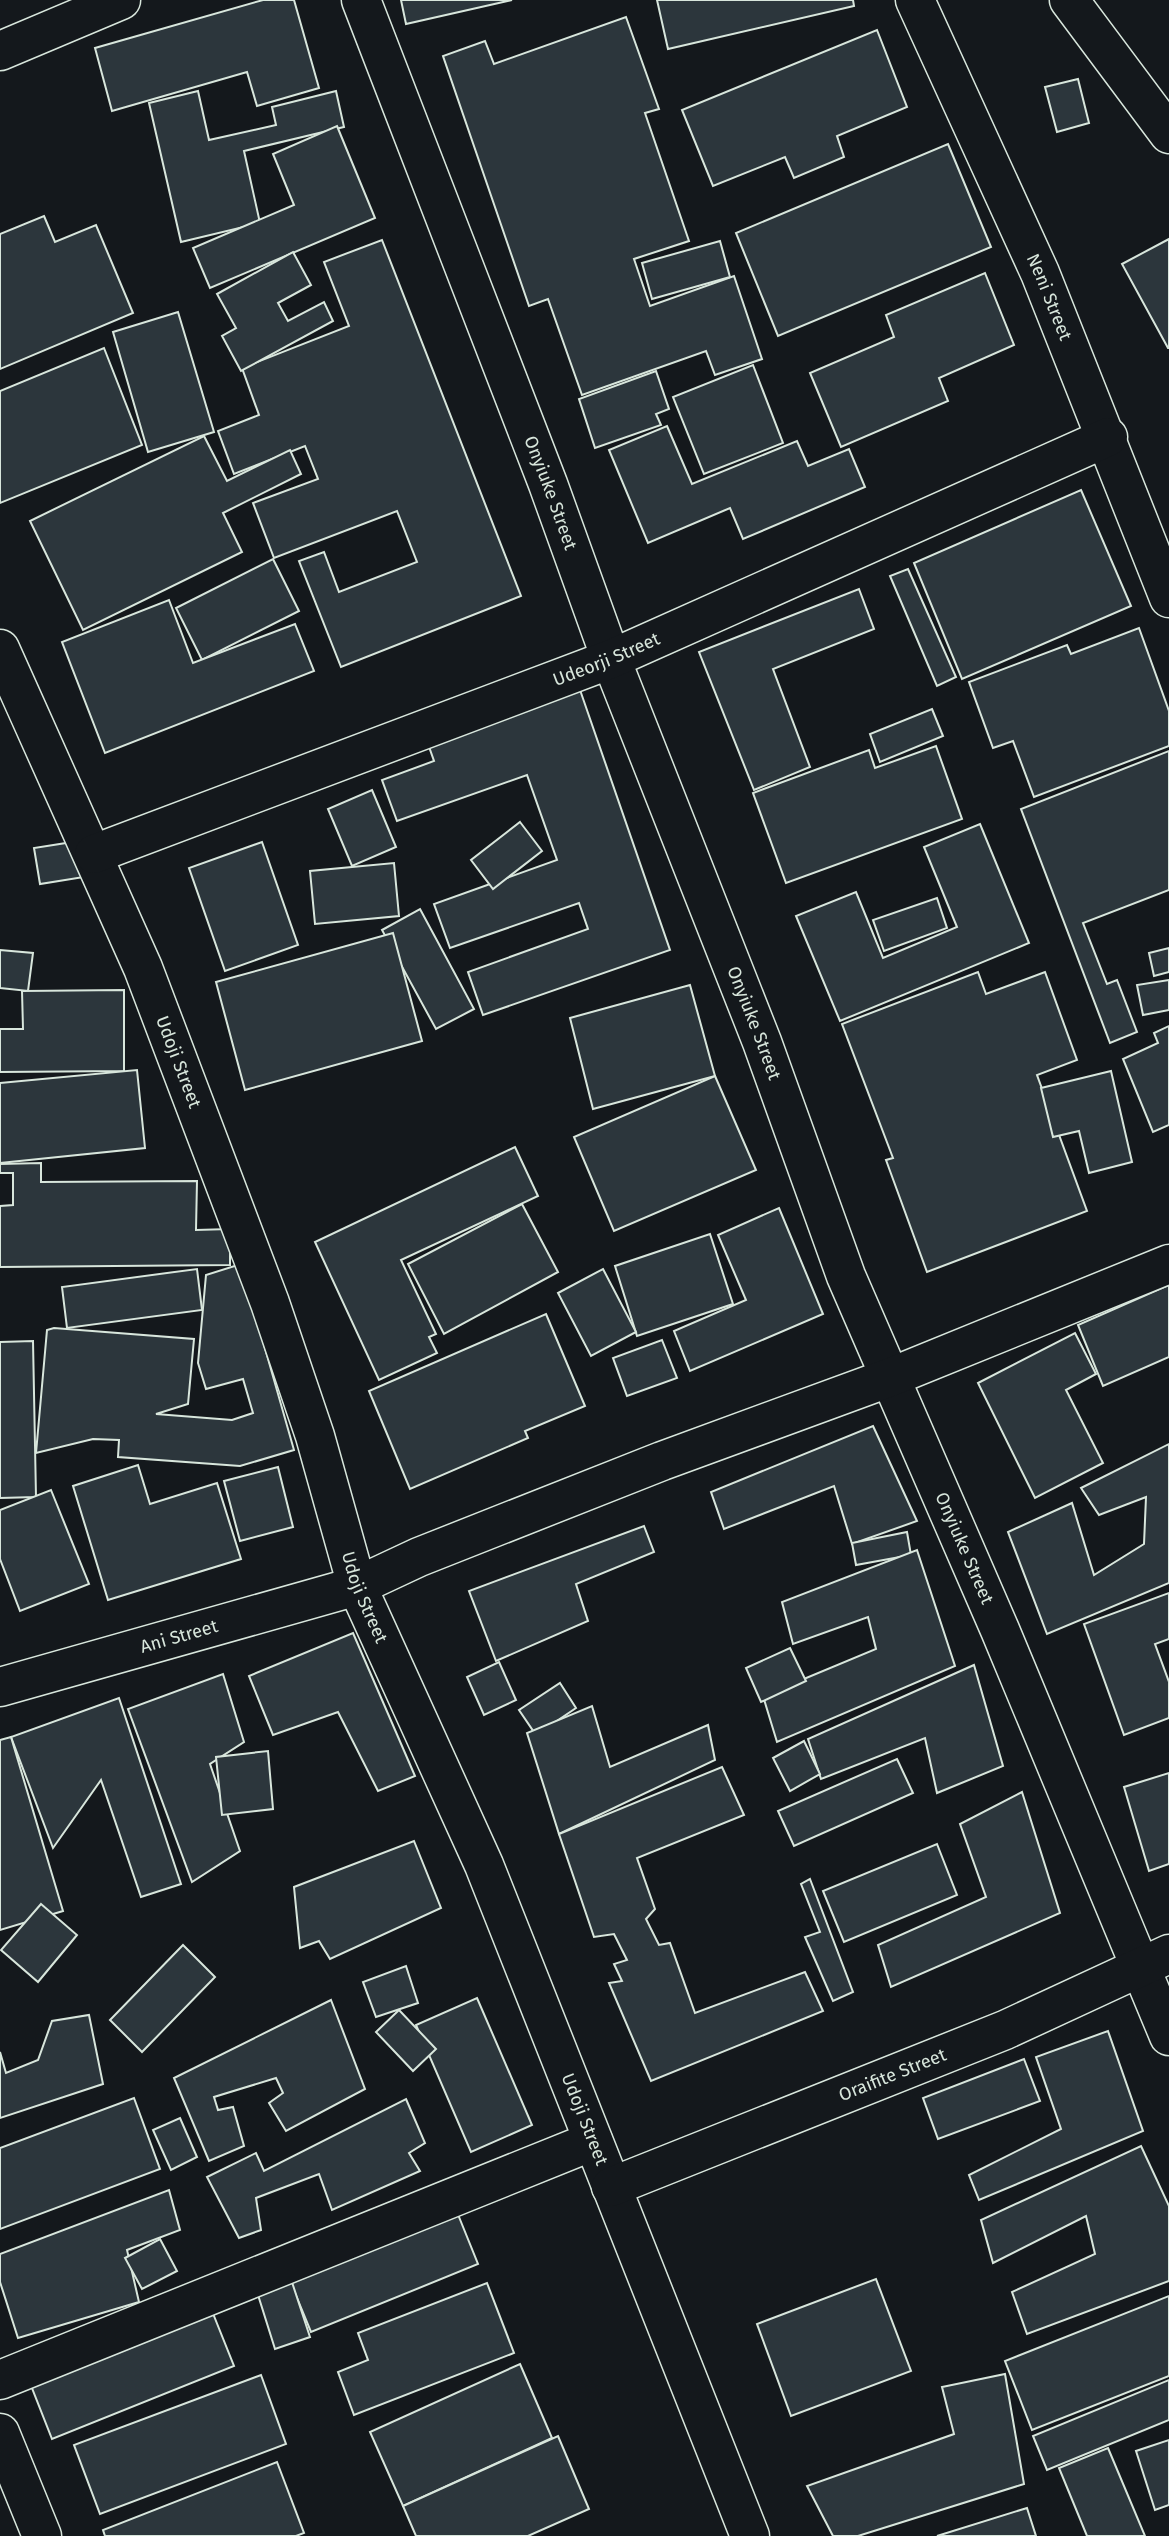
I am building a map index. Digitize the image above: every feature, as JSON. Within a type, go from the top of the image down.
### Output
[{"type":"street","points":[[0,51],[121,0]]},
{"type":"street","name":"Onyiuke Street","points":[[361,0],[548,484],[611,659],[757,1029],[846,1276],[1154,1960],[1169,2036]]},
{"type":"street","name":"Neni Street","points":[[915,0],[1040,273],[1108,437],[1169,598]]},
{"type":"street","points":[[1069,0],[1169,134]]},
{"type":"street","name":"Udeorji Street","points":[[94,854],[611,659],[1108,437]]},
{"type":"street","name":"Udoji Street","points":[[0,649],[143,968],[270,1303],[315,1436],[357,1586],[484,1865],[750,2536]]},
{"type":"street","name":"Ani Street","points":[[0,1687],[357,1586],[419,1557],[636,1471],[891,1377],[1169,1264]]},
{"type":"street","name":"Oraifite Street","points":[[611,2187],[993,2035],[1154,1960]]},
{"type":"street","points":[[0,2380],[593,2141]]},
{"type":"street","points":[[0,2433],[42,2536]]},
{"type":"building","points":[[263,0],[294,0],[319,88],[257,106],[247,72],[112,111],[95,48]]},
{"type":"building","points":[[401,0],[512,0],[406,24]]},
{"type":"building","points":[[657,0],[853,0],[854,6],[668,49]]},
{"type":"building","points":[[626,17],[659,109],[645,113],[689,241],[634,259],[650,306],[734,276],[762,359],[715,375],[706,351],[582,395],[548,299],[529,306],[443,56],[485,41],[494,64]]},
{"type":"building","points":[[877,30],[907,107],[837,136],[844,157],[794,178],[785,157],[713,186],[682,110]]},
{"type":"building","points":[[1078,79],[1089,123],[1057,132],[1045,87]]},
{"type":"building","points":[[198,91],[209,140],[276,125],[272,107],[336,91],[344,127],[244,151],[260,223],[181,242],[149,103]]},
{"type":"building","points":[[337,126],[375,218],[210,288],[193,248],[294,205],[273,154]]},
{"type":"building","points":[[948,144],[991,247],[778,336],[736,233]]},
{"type":"building","points":[[44,216],[55,242],[96,225],[133,313],[0,369],[0,234]]},
{"type":"building","points":[[1169,239],[1169,348],[1168,348],[1122,264]]},
{"type":"building","points":[[382,240],[521,596],[341,667],[299,561],[324,552],[339,592],[417,562],[397,511],[274,558],[253,503],[318,479],[305,446],[234,474],[218,431],[259,415],[242,368],[349,326],[324,262]]},
{"type":"building","points":[[720,241],[730,277],[652,299],[642,263]]},
{"type":"building","points":[[293,252],[311,285],[278,303],[288,321],[324,302],[333,321],[241,371],[222,336],[236,328],[217,294]]},
{"type":"building","points":[[985,273],[1014,345],[939,378],[948,401],[841,447],[810,373],[894,337],[886,315]]},
{"type":"building","points":[[178,312],[214,432],[148,452],[113,332]]},
{"type":"building","points":[[104,348],[142,445],[0,503],[0,391]]},
{"type":"building","points":[[753,365],[783,443],[704,474],[673,397]]},
{"type":"building","points":[[656,371],[669,409],[656,414],[661,425],[595,448],[579,399]]},
{"type":"building","points":[[667,426],[692,484],[797,441],[808,466],[849,449],[865,487],[743,539],[730,508],[648,543],[609,450]]},
{"type":"building","points":[[204,436],[227,481],[290,450],[301,474],[223,513],[242,552],[83,630],[30,521]]},
{"type":"building","points":[[1081,490],[1131,606],[962,679],[914,563]]},
{"type":"building","points":[[273,559],[299,611],[202,660],[176,608]]},
{"type":"building","points":[[908,569],[956,677],[937,686],[890,576]]},
{"type":"building","points":[[859,589],[874,629],[773,669],[810,767],[754,790],[699,652]]},
{"type":"building","points":[[169,600],[193,663],[295,624],[314,671],[105,753],[62,642]]},
{"type":"building","points":[[1139,628],[1169,711],[1169,746],[1034,797],[1013,741],[993,748],[969,682],[1067,645],[1071,654]]},
{"type":"building","points":[[579,687],[670,950],[483,1015],[468,972],[588,929],[579,903],[450,948],[434,904],[557,860],[527,775],[397,821],[382,780],[434,761],[427,741]]},
{"type":"building","points":[[932,709],[943,736],[880,762],[870,734]]},
{"type":"building","points":[[936,746],[962,819],[786,883],[753,793],[869,750],[875,768]]},
{"type":"building","points":[[1169,751],[1169,890],[1083,923],[1107,984],[1117,980],[1137,1032],[1110,1043],[1021,809]]},
{"type":"building","points":[[372,790],[396,847],[352,866],[328,809]]},
{"type":"building","points":[[520,822],[542,851],[493,889],[471,860]]},
{"type":"building","points":[[980,824],[1029,943],[840,1021],[796,916],[856,892],[883,958],[957,927],[924,847]]},
{"type":"building","points":[[79,841],[84,877],[40,884],[34,848]]},
{"type":"building","points":[[262,842],[298,945],[225,971],[189,868]]},
{"type":"building","points":[[394,863],[399,916],[315,924],[310,871]]},
{"type":"building","points":[[937,898],[947,928],[884,951],[873,920]]},
{"type":"building","points":[[420,909],[474,1009],[436,1029],[382,930]]},
{"type":"building","points":[[393,933],[422,1041],[245,1090],[216,982]]},
{"type":"building","points":[[1169,948],[1169,972],[1154,976],[1149,953]]},
{"type":"building","points":[[0,950],[33,953],[28,991],[0,988]]},
{"type":"building","points":[[978,972],[986,994],[1045,972],[1077,1060],[1037,1075],[1087,1211],[927,1272],[886,1160],[893,1158],[842,1024]]},
{"type":"building","points":[[1169,980],[1169,1010],[1143,1015],[1137,985]]},
{"type":"building","points":[[690,985],[715,1076],[593,1109],[570,1018]]},
{"type":"building","points":[[124,990],[124,1071],[0,1072],[0,1029],[23,1029],[22,991]]},
{"type":"building","points":[[1169,1026],[1169,1125],[1153,1132],[1123,1059],[1158,1043],[1154,1033]]},
{"type":"building","points":[[137,1070],[145,1148],[0,1163],[0,1083]]},
{"type":"building","points":[[1111,1071],[1132,1162],[1089,1173],[1079,1131],[1053,1137],[1041,1088]]},
{"type":"building","points":[[715,1076],[756,1170],[614,1231],[574,1137]]},
{"type":"building","points":[[515,1147],[538,1196],[401,1260],[436,1334],[429,1337],[437,1353],[379,1380],[315,1242]]},
{"type":"building","points":[[41,1163],[41,1182],[197,1181],[196,1230],[230,1229],[230,1265],[0,1267],[0,1206],[13,1205],[13,1173],[0,1173],[0,1164]]},
{"type":"building","points":[[522,1204],[558,1272],[444,1334],[408,1264]]},
{"type":"building","points":[[779,1208],[823,1314],[690,1371],[674,1331],[746,1300],[718,1235]]},
{"type":"building","points":[[710,1234],[733,1304],[637,1336],[615,1266]]},
{"type":"building","points":[[241,1264],[294,1450],[240,1466],[118,1457],[119,1440],[93,1439],[36,1453],[47,1330],[54,1328],[194,1339],[188,1404],[156,1414],[232,1420],[253,1413],[243,1379],[206,1389],[198,1363],[206,1275]]},
{"type":"building","points":[[197,1269],[202,1310],[67,1328],[62,1287]]},
{"type":"building","points":[[603,1269],[636,1332],[591,1356],[558,1293]]},
{"type":"building","points":[[1169,1285],[1169,1357],[1103,1386],[1078,1325]]},
{"type":"building","points":[[546,1314],[585,1406],[525,1431],[528,1438],[410,1489],[369,1391]]},
{"type":"building","points":[[1075,1333],[1096,1374],[1066,1390],[1103,1463],[1035,1498],[978,1383]]},
{"type":"building","points":[[662,1340],[677,1378],[627,1396],[613,1358]]},
{"type":"building","points":[[33,1341],[36,1497],[0,1498],[0,1342]]},
{"type":"building","points":[[873,1426],[917,1521],[852,1544],[834,1486],[724,1529],[711,1492]]},
{"type":"building","points":[[1169,1444],[1169,1583],[1047,1634],[1008,1532],[1072,1503],[1094,1575],[1144,1544],[1146,1497],[1099,1515],[1081,1488]]},
{"type":"building","points":[[138,1465],[150,1504],[217,1483],[241,1559],[108,1600],[73,1486]]},
{"type":"building","points":[[278,1467],[293,1527],[240,1541],[224,1481]]},
{"type":"building","points":[[51,1490],[89,1584],[20,1611],[0,1559],[0,1510]]},
{"type":"building","points":[[644,1526],[654,1552],[576,1584],[588,1621],[496,1661],[469,1591]]},
{"type":"building","points":[[907,1532],[911,1555],[856,1565],[852,1543]]},
{"type":"building","points":[[917,1550],[955,1666],[777,1742],[763,1696],[876,1649],[868,1617],[793,1644],[782,1602]]},
{"type":"building","points":[[1169,1593],[1169,1639],[1155,1644],[1169,1682],[1169,1718],[1124,1735],[1084,1624]]},
{"type":"building","points":[[353,1633],[415,1776],[378,1791],[338,1712],[273,1735],[249,1676]]},
{"type":"building","points":[[790,1648],[806,1681],[761,1702],[746,1668]]},
{"type":"building","points":[[499,1662],[516,1700],[484,1715],[467,1677]]},
{"type":"building","points":[[974,1665],[1003,1766],[937,1793],[925,1738],[821,1779],[808,1739]]},
{"type":"building","points":[[223,1674],[244,1742],[210,1764],[240,1851],[192,1882],[128,1709]]},
{"type":"building","points":[[560,1683],[576,1708],[536,1735],[519,1710]]},
{"type":"building","points":[[119,1698],[181,1884],[141,1897],[101,1780],[53,1848],[11,1737]]},
{"type":"building","points":[[592,1706],[610,1767],[708,1725],[715,1760],[559,1834],[527,1733]]},
{"type":"building","points":[[11,1737],[63,1911],[0,1930],[0,1740]]},
{"type":"building","points":[[804,1741],[820,1774],[790,1791],[773,1758]]},
{"type":"building","points":[[268,1751],[273,1809],[222,1815],[216,1757]]},
{"type":"building","points":[[897,1759],[913,1793],[794,1846],[778,1811]]},
{"type":"building","points":[[722,1767],[744,1815],[637,1858],[655,1909],[646,1919],[659,1945],[670,1943],[695,2013],[805,1972],[823,2011],[651,2081],[609,1983],[622,1981],[614,1964],[627,1960],[614,1934],[594,1937],[559,1834]]},
{"type":"building","points":[[1169,1773],[1169,1864],[1149,1871],[1124,1787]]},
{"type":"building","points":[[1022,1792],[1060,1913],[891,1987],[878,1945],[986,1897],[960,1824]]},
{"type":"building","points":[[414,1841],[441,1908],[330,1959],[319,1941],[300,1948],[294,1887]]},
{"type":"building","points":[[937,1844],[957,1895],[844,1942],[823,1891]]},
{"type":"building","points":[[810,1879],[853,1992],[833,2001],[805,1937],[820,1932],[801,1884]]},
{"type":"building","points":[[41,1904],[77,1935],[38,1982],[1,1950]]},
{"type":"building","points":[[183,1945],[215,1977],[142,2052],[110,2020]]},
{"type":"building","points":[[406,1966],[418,2003],[376,2017],[363,1982]]},
{"type":"building","points":[[477,1998],[532,2125],[471,2152],[416,2025]]},
{"type":"building","points":[[331,2000],[365,2089],[286,2131],[269,2103],[283,2093],[276,2078],[214,2097],[218,2110],[233,2107],[244,2146],[209,2161],[174,2078]]},
{"type":"building","points":[[399,2010],[436,2049],[413,2071],[376,2032]]},
{"type":"building","points":[[89,2015],[103,2084],[0,2118],[0,2052],[6,2073],[38,2060],[52,2021]]},
{"type":"building","points":[[1108,2031],[1143,2131],[979,2200],[969,2175],[1061,2129],[1036,2057]]},
{"type":"building","points":[[1024,2059],[1040,2101],[938,2139],[923,2098]]},
{"type":"building","points":[[134,2098],[160,2169],[0,2229],[0,2148]]},
{"type":"building","points":[[406,2099],[425,2143],[409,2153],[420,2171],[332,2210],[319,2174],[256,2198],[261,2230],[239,2238],[207,2177],[256,2153],[264,2171]]},
{"type":"building","points":[[180,2118],[197,2157],[171,2170],[153,2130]]},
{"type":"building","points":[[1141,2146],[1169,2206],[1169,2281],[1027,2334],[1012,2292],[1095,2254],[1086,2216],[993,2263],[981,2220]]},
{"type":"building","points":[[169,2190],[180,2230],[127,2250],[139,2302],[18,2338],[0,2282],[0,2254]]},
{"type":"building","points":[[457,2212],[478,2264],[311,2332],[290,2281]]},
{"type":"building","points":[[160,2239],[177,2271],[142,2289],[125,2258]]},
{"type":"building","points":[[287,2267],[310,2337],[275,2349],[253,2279]]},
{"type":"building","points":[[876,2279],[911,2371],[791,2416],[757,2324]]},
{"type":"building","points":[[487,2283],[514,2353],[354,2415],[338,2372],[368,2360],[358,2333]]},
{"type":"building","points":[[1169,2296],[1169,2376],[1032,2430],[1005,2361]]},
{"type":"building","points":[[212,2311],[234,2366],[52,2439],[30,2383]]},
{"type":"building","points":[[520,2364],[552,2438],[403,2506],[370,2432]]},
{"type":"building","points":[[1005,2374],[1024,2484],[858,2536],[833,2536],[807,2486],[954,2434],[942,2387]]},
{"type":"building","points":[[261,2375],[286,2444],[100,2514],[74,2445]]},
{"type":"building","points":[[1169,2380],[1169,2420],[1047,2470],[1033,2436]]},
{"type":"building","points":[[558,2436],[589,2509],[528,2536],[416,2536],[403,2506]]},
{"type":"building","points":[[1169,2440],[1169,2505],[1155,2510],[1136,2451]]},
{"type":"building","points":[[1108,2448],[1145,2536],[1087,2536],[1059,2468]]},
{"type":"building","points":[[277,2462],[304,2533],[296,2536],[105,2536],[103,2530]]},
{"type":"building","points":[[1027,2508],[1036,2536],[937,2536]]}]
